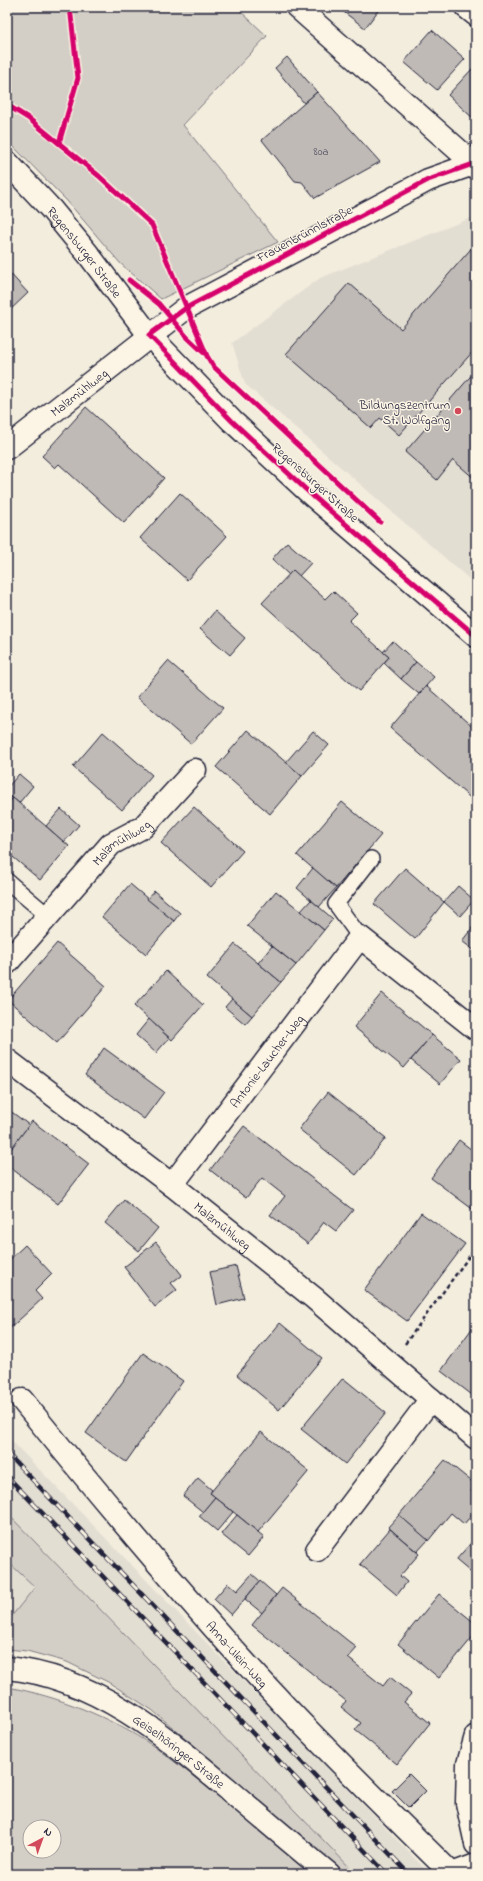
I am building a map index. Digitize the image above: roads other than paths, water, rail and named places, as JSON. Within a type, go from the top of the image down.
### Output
[{"type":"street","name":"Frauenbrünnlstraße","points":[[149,335],[186,308],[422,183],[475,163],[297,7]]},
{"type":"street","points":[[466,7],[476,15]]},
{"type":"street","name":"Regensburger Straße","points":[[7,162],[51,209],[88,254],[149,335],[232,421],[302,485],[476,636]]},
{"type":"street","name":"Malzmühlweg","points":[[7,448],[149,335]]},
{"type":"street","name":"Malzmühlweg","points":[[7,963],[47,915],[111,844],[143,827],[195,770]]},
{"type":"street","points":[[360,937],[476,1028]]},
{"type":"street","name":"Antonie-Laucher-Weg","points":[[172,1185],[360,937]]},
{"type":"street","name":"Malzmühlweg","points":[[7,1060],[172,1185],[314,1298],[476,1438]]},
{"type":"street","points":[[317,1550],[431,1399]]},
{"type":"street","name":"Anna-Ulein-Weg","points":[[22,1400],[108,1506],[252,1669],[314,1736],[452,1874],[476,1865]]},
{"type":"street","name":"Geiselhöringer Straße","points":[[7,1668],[19,1669],[64,1681],[107,1700],[146,1724],[190,1758],[328,1874]]},
{"type":"street","points":[[476,1736],[468,1764],[467,1803],[476,1844]]},
{"type":"lane","points":[[360,937],[336,904],[371,860]]},
{"type":"lane","points":[[7,881],[47,915]]},
{"type":"railway","points":[[7,1453],[409,1874]]},
{"type":"railway","points":[[7,1476],[387,1874]]},
{"type":"place","name":"Bildungszentrum St. Wolfgang","points":[[458,411]]}]
